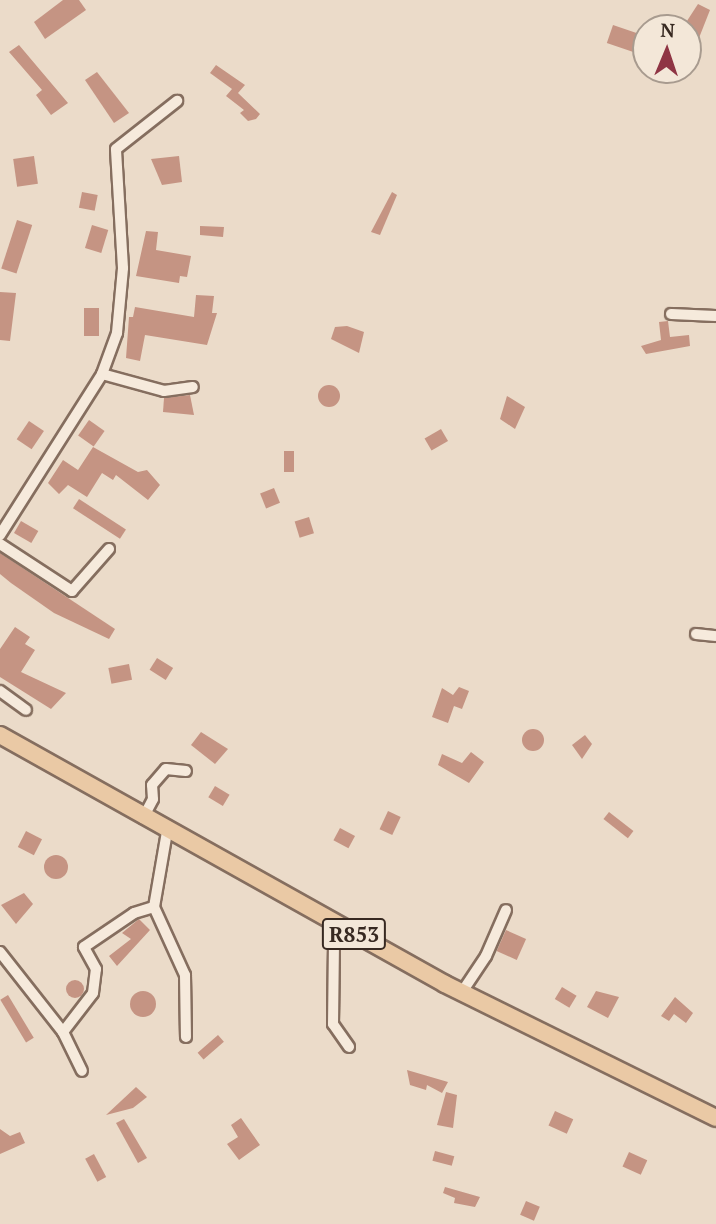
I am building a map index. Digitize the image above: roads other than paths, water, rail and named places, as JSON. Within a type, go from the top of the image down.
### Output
[{"type":"main road","name":"R853","points":[[0,735],[142,818],[342,928],[462,992],[716,1118]]},
{"type":"street","points":[[0,535],[103,374],[117,333],[123,268],[116,149],[177,101]]},
{"type":"street","points":[[671,314],[716,316]]},
{"type":"street","points":[[103,374],[164,391],[193,387]]},
{"type":"street","points":[[0,544],[72,591],[109,549]]},
{"type":"street","points":[[696,634],[716,636]]},
{"type":"street","points":[[0,691],[26,710]]},
{"type":"street","points":[[142,818],[153,799],[152,785],[166,769],[186,771]]},
{"type":"street","points":[[167,832],[154,907],[185,975],[187,1037]]},
{"type":"street","points":[[63,1032],[93,993],[96,969],[84,947],[134,913],[154,907]]},
{"type":"street","points":[[462,992],[486,956],[506,910]]},
{"type":"street","points":[[342,928],[334,943],[333,1024],[349,1047]]},
{"type":"street","points":[[0,952],[63,1032],[82,1071]]}]
